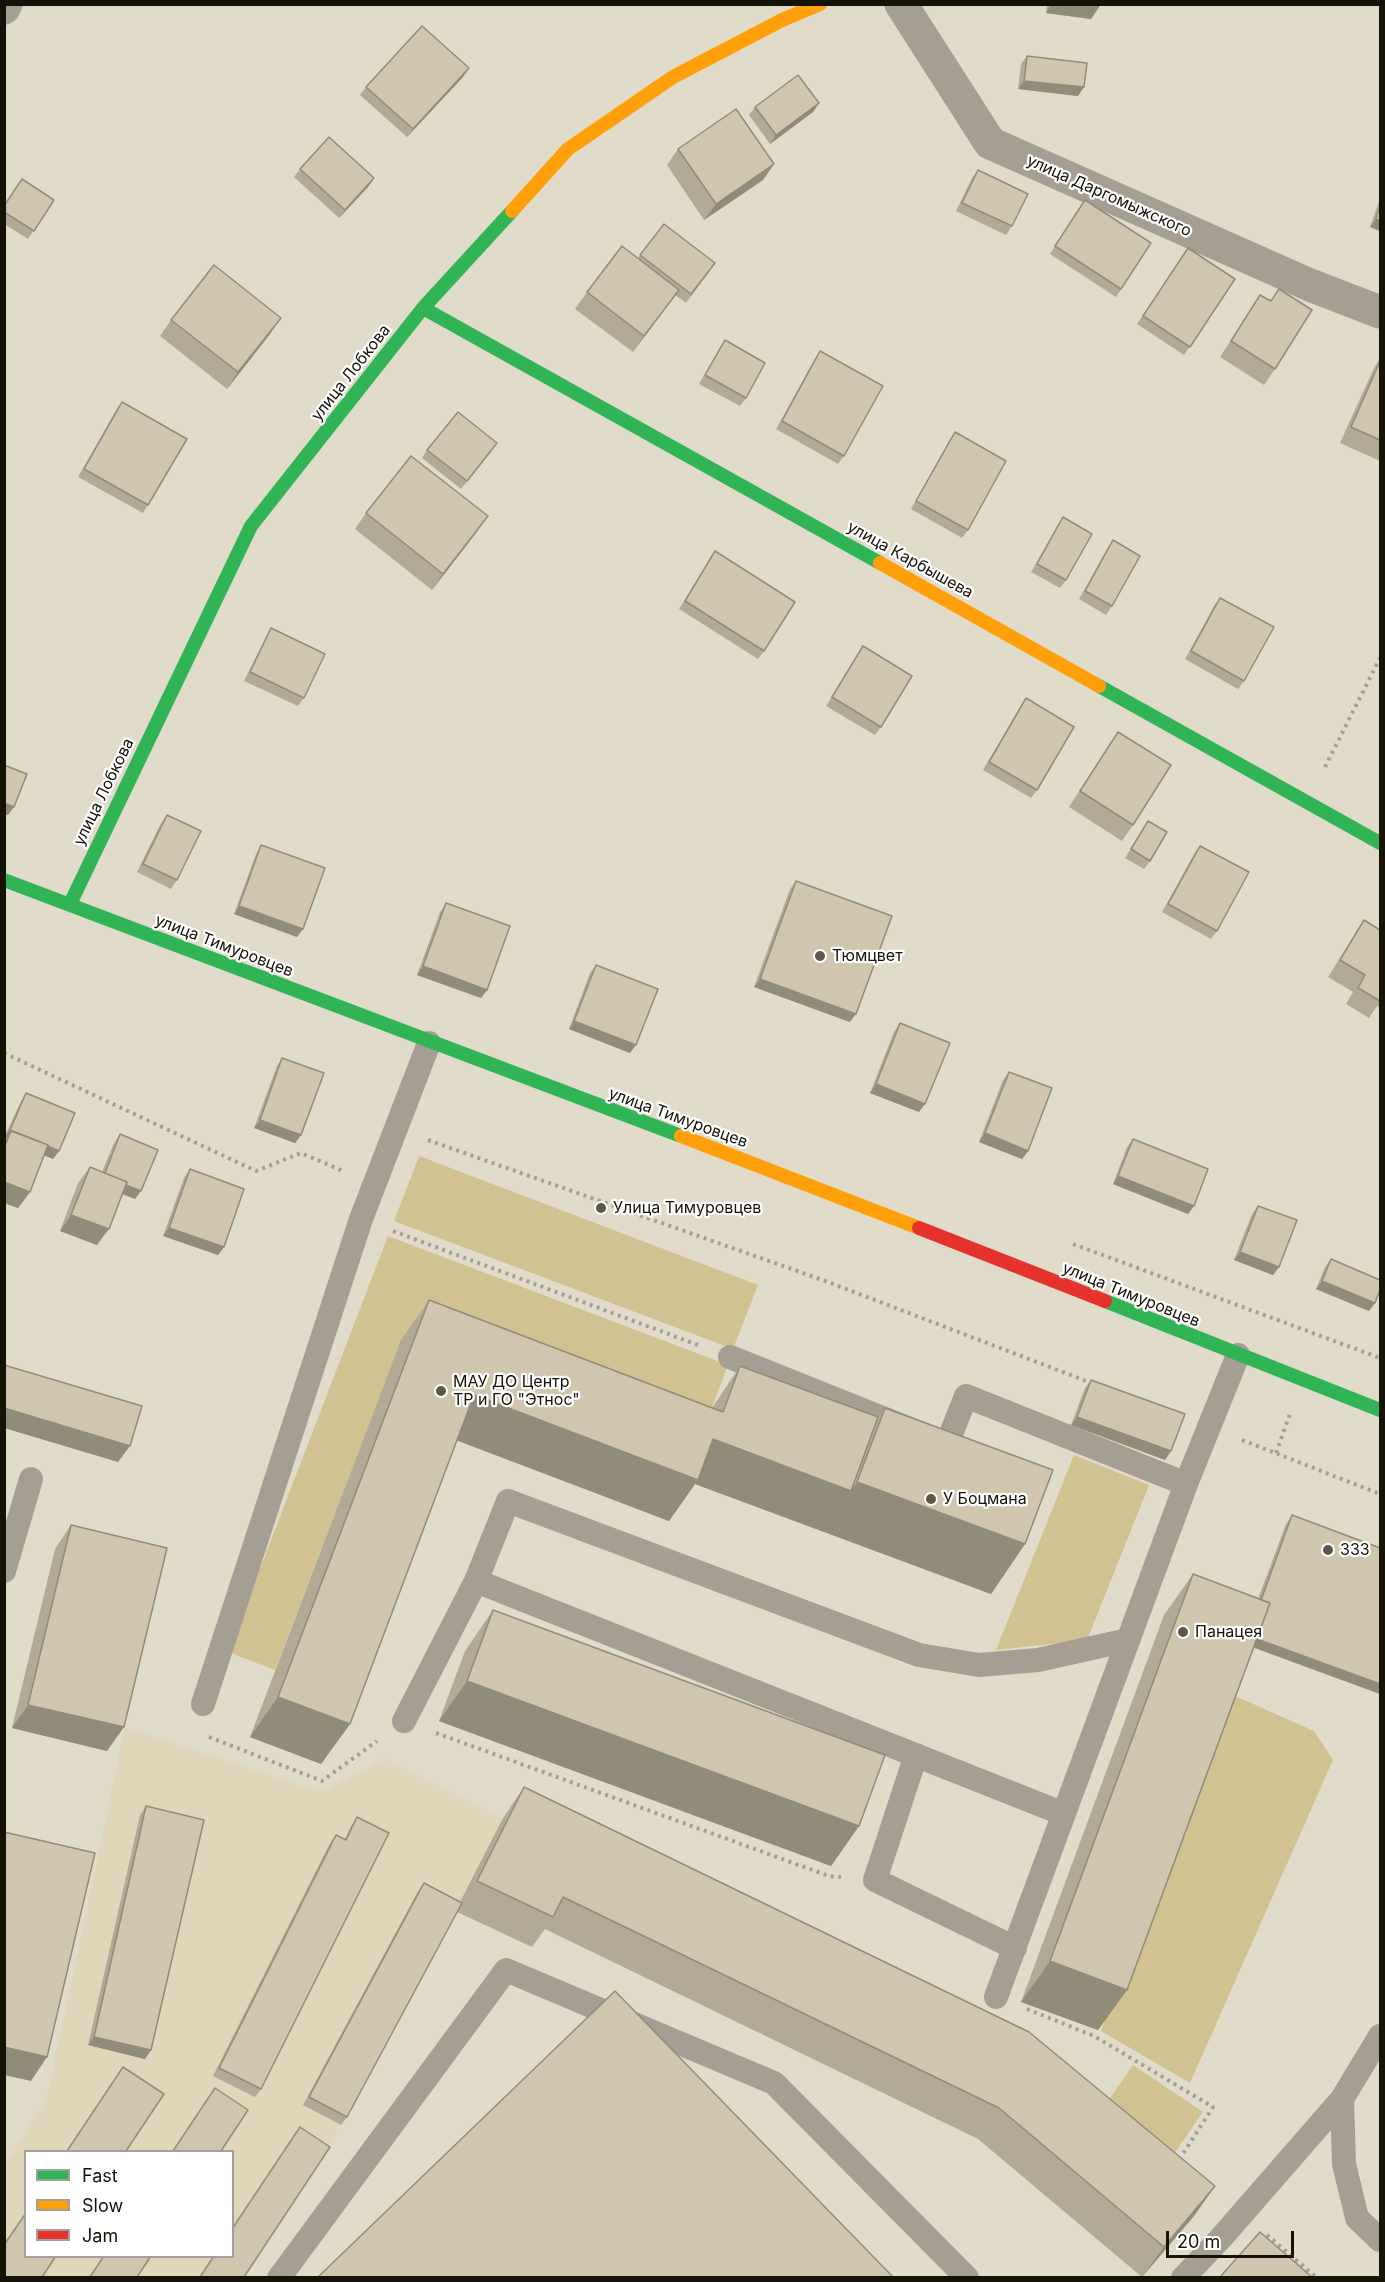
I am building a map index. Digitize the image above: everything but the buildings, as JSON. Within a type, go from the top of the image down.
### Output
[{"type":"street","name":"улица Лобкова","points":[[70,904],[252,526],[423,308],[568,149],[673,77],[782,20],[820,4]]},
{"type":"street","name":"улица Даргомыжского","points":[[901,4],[990,143],[1310,285],[1380,312]]},
{"type":"street","name":"улица Карбышева","points":[[423,308],[1308,800],[1380,843]]},
{"type":"street","name":"улица Тимуровцев","points":[[4,880],[429,1043],[795,1179],[1380,1410]]},
{"type":"street","name":"улица Тимуровцев","points":[[1337,1394],[1380,1424]]},
{"type":"lane","points":[[202,1704],[361,1219],[429,1043]]},
{"type":"lane","points":[[996,1997],[1186,1484],[1239,1355]]},
{"type":"lane","points":[[730,1357],[947,1444],[966,1396],[1186,1484]]},
{"type":"lane","points":[[4,1571],[32,1479]]},
{"type":"lane","points":[[404,1721],[476,1581],[508,1501],[919,1655],[980,1665],[1038,1660],[1128,1640]]},
{"type":"lane","points":[[476,1581],[1064,1814]]},
{"type":"lane","points":[[916,1755],[875,1880],[1015,1948]]},
{"type":"lane","points":[[279,2277],[506,1970],[774,2083],[967,2277]]},
{"type":"lane","points":[[1183,2277],[1242,2214],[1342,2099],[1380,2036]]},
{"type":"lane","points":[[1342,2099],[1344,2164],[1357,2218],[1380,2240]]},
{"type":"path","points":[[1308,800],[1380,658]]},
{"type":"path","points":[[396,1129],[828,1282],[1100,1386]]},
{"type":"path","points":[[1209,1428],[1380,1494]]},
{"type":"path","points":[[202,1704],[209,1738],[322,1781],[404,1721],[829,1876],[875,1880]]},
{"type":"path","points":[[996,1997],[1094,2036],[1213,2107],[1179,2160],[1188,2168]]},
{"type":"path","points":[[1242,2214],[1317,2277]]},
{"type":"shaded area","points":[[419,1156],[758,1285],[733,1349],[394,1221]]},
{"type":"shaded area","points":[[388,1236],[728,1365],[695,1452],[401,1341],[275,1670],[228,1652]]},
{"type":"shaded area","points":[[1074,1455],[1149,1485],[1087,1640],[996,1650]]},
{"type":"shaded area","points":[[1226,1692],[1314,1731],[1333,1760],[1190,2083],[1101,2031]]},
{"type":"shaded area","points":[[125,1727],[321,1792],[384,1759],[503,1818],[456,1911],[324,2155],[243,2277],[5,2277],[4,2168],[47,2098]]},
{"type":"shaded area","points":[[1133,2065],[1203,2112],[1174,2154],[1104,2107]]},
{"type":"traffic: fast","points":[[70,904],[251,526],[423,308],[512,211]]},
{"type":"traffic: fast","points":[[423,308],[880,563]]},
{"type":"traffic: fast","points":[[1099,686],[1380,843]]},
{"type":"traffic: fast","points":[[4,880],[681,1136]]},
{"type":"traffic: fast","points":[[1105,1301],[1380,1410]]},
{"type":"traffic: slow","points":[[512,211],[568,149],[673,77],[782,20],[820,4]]},
{"type":"traffic: slow","points":[[880,563],[1099,686]]},
{"type":"traffic: slow","points":[[681,1136],[919,1228]]},
{"type":"traffic: jam","points":[[919,1228],[1105,1301]]},
{"type":"place","name":"Тюмцвет","points":[[820,956]]},
{"type":"place","name":"Улица Тимуровцев","points":[[601,1208]]},
{"type":"place","name":"МАУ ДО Центр ТР и ГО \"Этнос\"","points":[[441,1391]]},
{"type":"place","name":"У Боцмана","points":[[931,1499]]},
{"type":"place","name":"333","points":[[1328,1550]]},
{"type":"place","name":"Панацея","points":[[1183,1632]]}]
